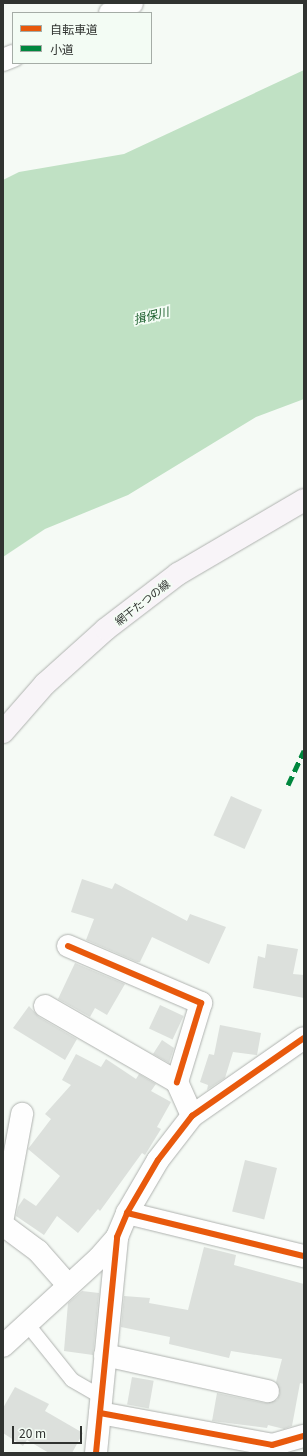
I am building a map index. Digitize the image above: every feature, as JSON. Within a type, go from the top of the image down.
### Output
[{"type":"main road","name":"網干たつの線","points":[[3,732],[45,684],[106,629],[172,578],[304,500]]},
{"type":"street","points":[[112,12],[132,3]]},
{"type":"street","points":[[68,946],[201,1003],[178,1082]]},
{"type":"street","points":[[45,1006],[178,1082],[192,1116]]},
{"type":"street","points":[[96,1453],[117,1237],[127,1213],[158,1160],[192,1116],[304,1038]]},
{"type":"street","points":[[3,1217],[22,1114]]},
{"type":"street","points":[[127,1213],[304,1256]]},
{"type":"street","points":[[3,1225],[38,1251],[68,1285]]},
{"type":"street","points":[[3,1346],[28,1325],[68,1285],[98,1258],[117,1237]]},
{"type":"street","points":[[105,1355],[268,1391]]},
{"type":"street","points":[[100,1405],[272,1449],[304,1436]]},
{"type":"lane","points":[[28,1325],[72,1380],[100,1405]]},
{"type":"water","name":"揖保川","points":[[304,70],[304,399],[256,417],[128,495],[45,529],[3,557],[3,180],[19,172],[124,154]]},
{"type":"building","points":[[231,796],[262,810],[245,849],[214,835]]},
{"type":"building","points":[[82,879],[112,889],[115,883],[187,921],[190,914],[226,927],[209,964],[152,937],[140,962],[86,940],[94,919],[71,912]]},
{"type":"building","points":[[267,944],[298,949],[293,974],[304,975],[304,998],[253,988],[258,956],[265,958]]},
{"type":"building","points":[[75,963],[125,984],[107,1015],[95,1008],[90,1017],[58,999]]},
{"type":"building","points":[[160,1005],[184,1016],[173,1040],[149,1029]]},
{"type":"building","points":[[29,1006],[39,1017],[77,1039],[65,1060],[13,1028]]},
{"type":"building","points":[[220,1025],[261,1033],[257,1055],[233,1052],[225,1078],[207,1090],[208,1085],[200,1082],[209,1054],[214,1055]]},
{"type":"building","points":[[162,1040],[174,1048],[169,1063],[153,1054]]},
{"type":"building","points":[[76,1054],[101,1067],[106,1059],[136,1079],[139,1074],[156,1084],[151,1091],[171,1102],[157,1127],[161,1129],[145,1155],[142,1153],[100,1211],[98,1209],[78,1233],[57,1216],[44,1235],[16,1216],[18,1207],[24,1198],[36,1206],[60,1176],[28,1149],[51,1119],[45,1114],[71,1085],[62,1080]]},
{"type":"building","points":[[245,1160],[277,1168],[264,1219],[232,1211]]},
{"type":"building","points":[[204,1247],[236,1255],[234,1265],[304,1284],[304,1384],[300,1383],[292,1426],[284,1429],[268,1425],[267,1428],[212,1421],[217,1393],[265,1403],[277,1400],[280,1393],[276,1382],[282,1359],[231,1351],[229,1358],[169,1344],[170,1337],[121,1327],[124,1296],[150,1298],[149,1303],[188,1310]]},
{"type":"building","points":[[82,1291],[99,1293],[93,1355],[64,1351],[68,1303]]},
{"type":"building","points":[[132,1377],[154,1381],[149,1408],[127,1405]]},
{"type":"building","points":[[15,1387],[49,1404],[45,1411],[83,1433],[72,1453],[49,1453],[27,1440],[23,1446],[3,1433],[3,1408]]},
{"type":"marked path","points":[[288,785],[304,750]]},
{"type":"cycle path","points":[[68,946],[201,1003],[177,1082]]},
{"type":"cycle path","points":[[96,1453],[117,1237],[127,1213],[158,1160],[192,1116],[304,1038]]},
{"type":"cycle path","points":[[127,1213],[304,1256]]},
{"type":"cycle path","points":[[100,1413],[272,1445],[304,1436]]}]
